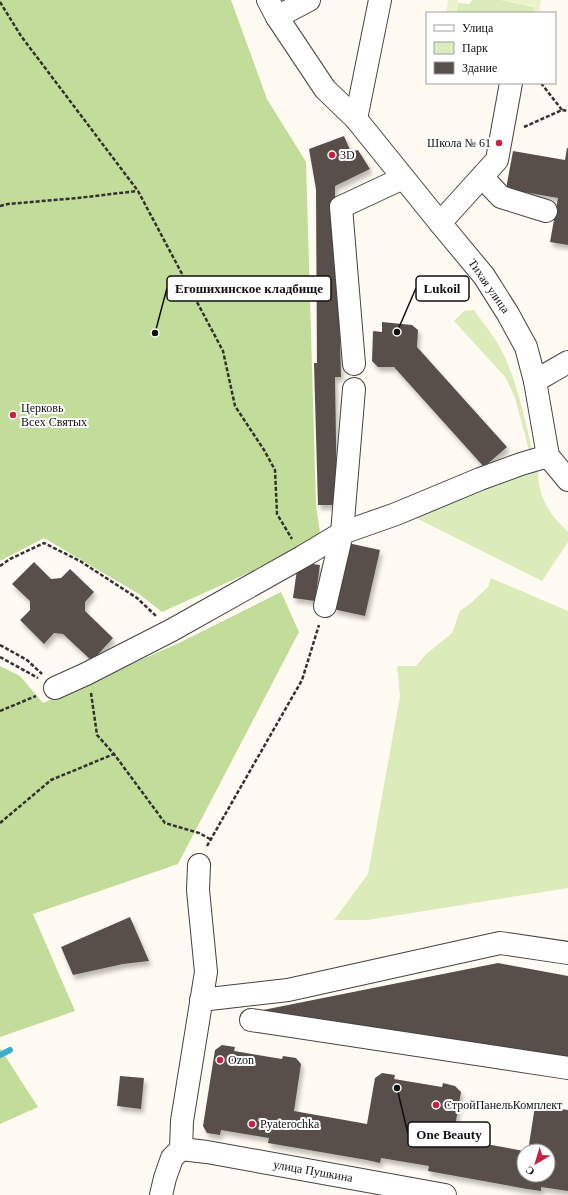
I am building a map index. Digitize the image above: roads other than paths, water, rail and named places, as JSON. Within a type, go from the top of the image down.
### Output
[{"type":"street","points":[[273,9],[309,0]]},
{"type":"street","points":[[356,119],[380,0]]},
{"type":"street","name":"Тихая улица","points":[[273,9],[325,89],[356,119],[484,276],[508,314],[526,347],[535,381],[548,456],[568,480]]},
{"type":"street","points":[[440,223],[497,160],[511,84]]},
{"type":"street","points":[[482,177],[501,197],[546,211]]},
{"type":"street","points":[[354,364],[341,207],[403,178]]},
{"type":"street","points":[[535,381],[568,362]]},
{"type":"street","points":[[325,606],[342,533],[354,389]]},
{"type":"street","points":[[55,688],[86,674],[166,633],[342,533],[396,514],[494,474],[548,456]]},
{"type":"street","points":[[161,1195],[172,1158],[181,1149],[182,1121],[206,972],[198,890],[199,865]]},
{"type":"street","points":[[201,1000],[288,990],[500,943],[568,953]]},
{"type":"street","points":[[251,1020],[568,1068]]},
{"type":"street","name":"улица Пушкина","points":[[181,1149],[207,1152],[366,1188],[445,1195]]},
{"type":"waterway","points":[[0,1055],[10,1050]]},
{"type":"place","name":"Школа № 61","points":[[499,143]]},
{"type":"place","name":"3D","points":[[332,155]]},
{"type":"place","name":"Lukoil","points":[[397,332]]},
{"type":"place","name":"Егошихинское кладбище","points":[[155,333]]},
{"type":"place","name":"Церковь Всех Святых","points":[[13,415]]},
{"type":"place","name":"Ozon","points":[[220,1060]]},
{"type":"place","name":"One Beauty","points":[[397,1088]]},
{"type":"place","name":"СтройПанельКомплект","points":[[436,1105]]},
{"type":"place","name":"Pyaterochka","points":[[252,1124]]}]
